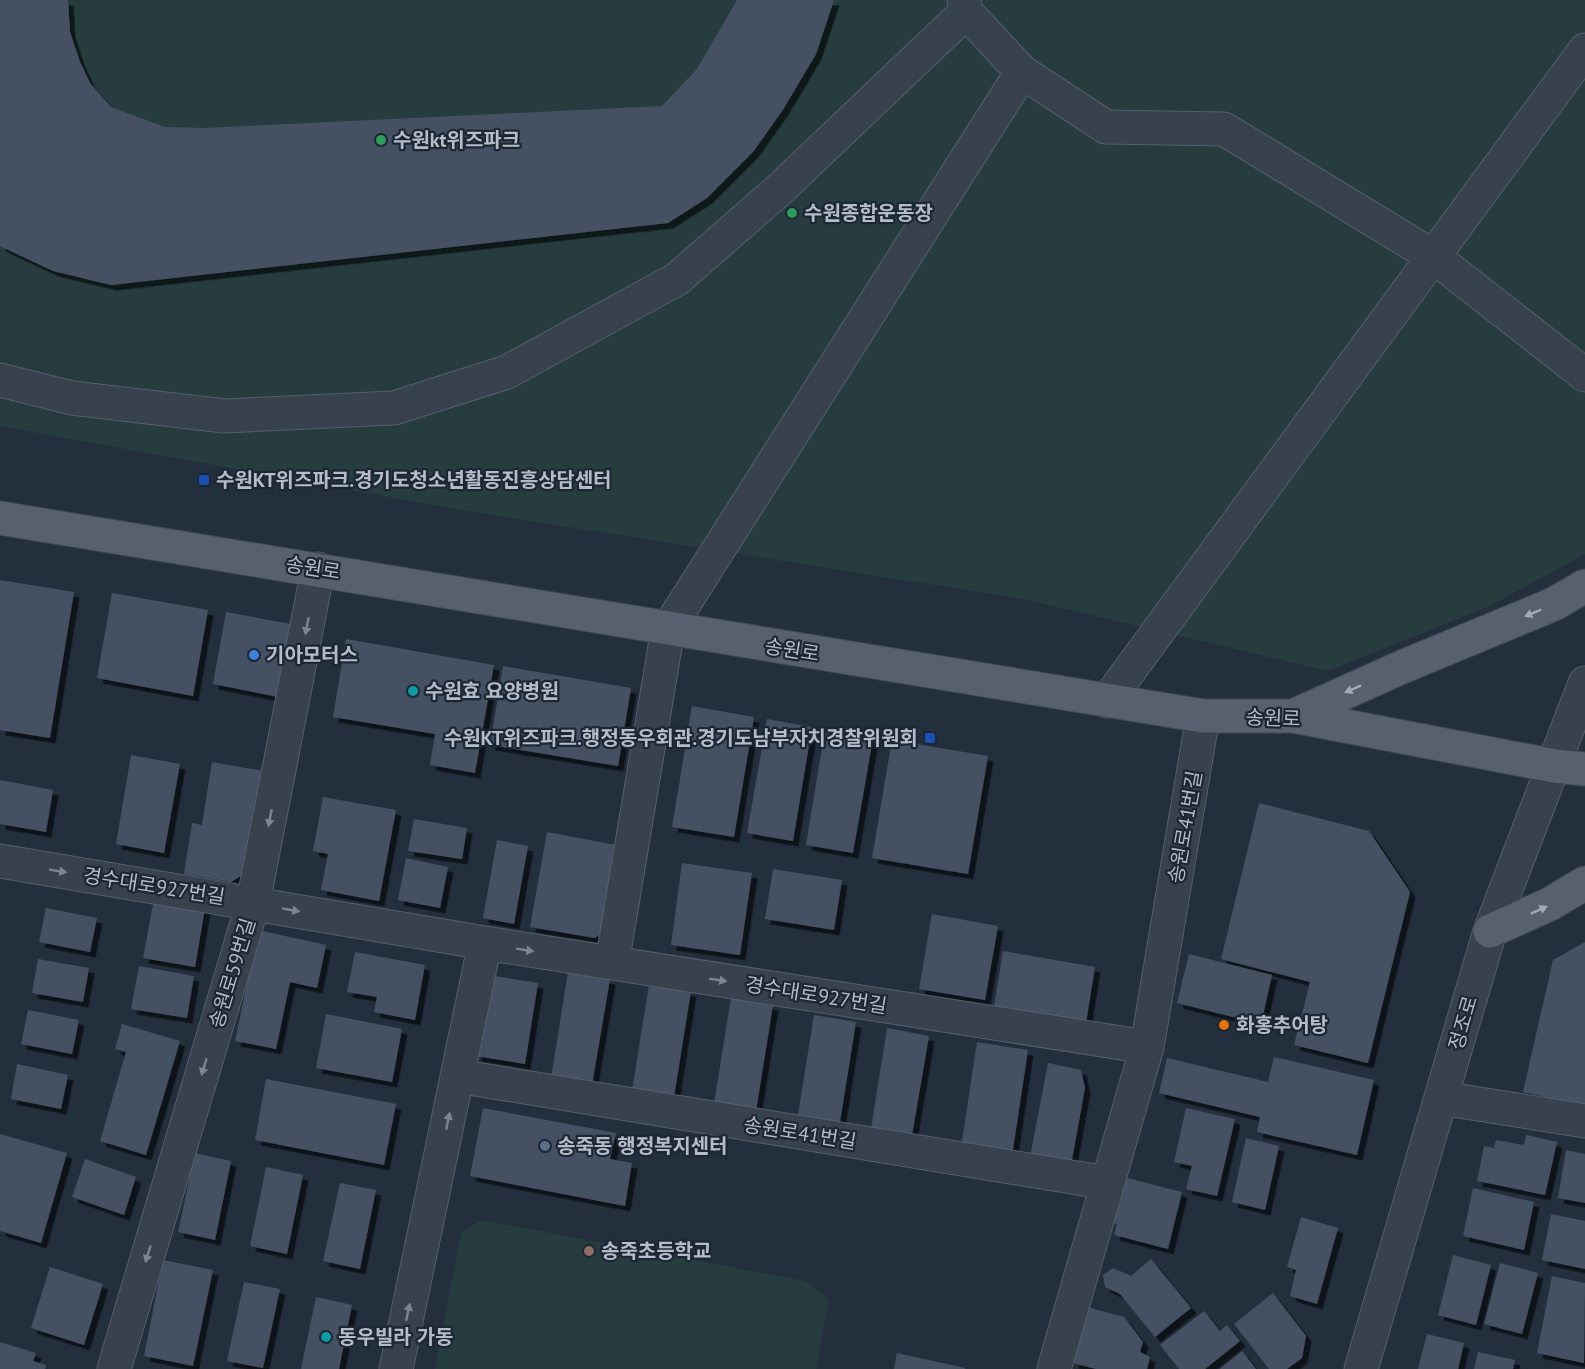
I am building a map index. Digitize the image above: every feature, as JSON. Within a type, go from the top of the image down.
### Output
[{"type":"main road","name":"송원로","points":[[0,518],[1107,701],[1203,716],[1293,716],[1570,767]]},
{"type":"main road","points":[[1293,716],[1402,667],[1554,604],[1585,586]]},
{"type":"main road","points":[[1490,931],[1550,904],[1585,883]]},
{"type":"street","points":[[0,380],[72,398],[225,416],[394,408],[507,372],[677,279],[780,189],[965,6],[1022,72],[1106,127],[1224,129],[1434,257],[1585,375]]},
{"type":"street","points":[[1107,701],[1585,50]]},
{"type":"street","points":[[612,963],[668,629],[1022,72]]},
{"type":"street","name":"송원로59번길","points":[[114,1369],[253,903],[318,569]]},
{"type":"street","name":"정조로","points":[[1361,1369],[1490,931],[1570,767],[1585,683]]},
{"type":"street","name":"송원로41번길","points":[[1054,1369],[1147,1047],[1203,716]]},
{"type":"street","name":"경수대로927번길","points":[[0,861],[485,943],[1147,1047]]},
{"type":"street","points":[[396,1369],[485,943]]},
{"type":"street","name":"송원로41번길","points":[[457,1076],[1108,1184]]},
{"type":"street","points":[[1441,1098],[1585,1121]]},
{"type":"green space","name":"수원종합운동장","points":[[0,0],[1585,0],[1585,554],[1490,606],[1328,671],[1023,599],[455,509],[0,426]]},
{"type":"green space","points":[[481,1220],[806,1281],[829,1300],[816,1369],[435,1369],[461,1233]]},
{"type":"building","name":"수원kt위즈파크","points":[[0,0],[68,0],[70,32],[80,62],[90,83],[111,107],[165,127],[205,128],[662,106],[697,69],[737,0],[834,0],[816,54],[784,108],[753,152],[707,198],[668,223],[111,285],[53,271],[0,246]]},
{"type":"building","points":[[0,580],[74,592],[50,738],[0,730]]},
{"type":"building","points":[[112,593],[208,610],[193,696],[97,678]]},
{"type":"building","name":"기아모터스","points":[[226,612],[296,625],[283,698],[213,684]]},
{"type":"building","name":"수원효 요양병원","points":[[346,639],[494,665],[475,773],[430,765],[435,734],[333,717]]},
{"type":"building","points":[[503,666],[631,688],[618,766],[490,745]]},
{"type":"building","points":[[692,706],[754,717],[734,837],[672,827]]},
{"type":"building","points":[[767,719],[812,727],[793,841],[747,833]]},
{"type":"building","points":[[825,729],[873,738],[853,853],[806,845]]},
{"type":"building","points":[[892,740],[988,756],[968,874],[872,858]]},
{"type":"building","points":[[131,755],[180,764],[164,853],[116,844]]},
{"type":"building","points":[[212,762],[269,772],[254,868],[231,882],[184,874],[192,823],[202,825]]},
{"type":"building","points":[[0,780],[53,790],[46,832],[0,824]]},
{"type":"building","points":[[323,797],[396,810],[379,901],[321,890],[328,854],[313,851]]},
{"type":"building","points":[[1259,803],[1369,831],[1410,892],[1368,1063],[1294,1045],[1310,982],[1221,959]]},
{"type":"building","points":[[414,819],[467,828],[462,859],[408,851]]},
{"type":"building","points":[[547,832],[621,846],[606,929],[595,938],[530,927]]},
{"type":"building","points":[[497,840],[528,846],[514,924],[483,918]]},
{"type":"building","points":[[406,858],[448,867],[440,908],[398,900]]},
{"type":"building","points":[[682,863],[752,873],[740,955],[671,945]]},
{"type":"building","points":[[773,869],[842,880],[834,930],[765,919]]},
{"type":"building","points":[[154,899],[205,908],[195,967],[143,958]]},
{"type":"building","points":[[46,908],[97,918],[90,952],[39,942]]},
{"type":"building","points":[[932,914],[998,926],[985,1000],[919,989]]},
{"type":"building","points":[[258,930],[326,945],[317,988],[290,982],[276,1049],[235,1041]]},
{"type":"building","points":[[1585,942],[1585,1106],[1523,1092],[1553,960]]},
{"type":"building","points":[[1003,951],[1095,967],[1085,1029],[993,1013]]},
{"type":"building","points":[[355,952],[425,965],[415,1020],[374,1012],[377,997],[347,992]]},
{"type":"building","points":[[1189,954],[1272,975],[1261,1024],[1177,1003]]},
{"type":"building","points":[[38,959],[89,968],[83,1002],[32,993]]},
{"type":"building","points":[[139,966],[194,976],[187,1018],[131,1009]]},
{"type":"building","points":[[568,972],[610,979],[592,1085],[551,1078]]},
{"type":"building","points":[[489,975],[538,983],[525,1064],[476,1056]]},
{"type":"building","points":[[649,985],[691,991],[674,1097],[632,1091]]},
{"type":"building","points":[[731,998],[773,1005],[756,1111],[714,1104]]},
{"type":"building","points":[[28,1010],[79,1020],[72,1054],[21,1044]]},
{"type":"building","points":[[326,1014],[402,1029],[392,1082],[316,1068]]},
{"type":"building","points":[[814,1015],[856,1022],[839,1128],[797,1121]]},
{"type":"building","points":[[122,1024],[180,1041],[146,1155],[100,1141],[126,1052],[115,1049]]},
{"type":"building","points":[[887,1028],[929,1036],[911,1141],[870,1135]]},
{"type":"building","points":[[977,1042],[1028,1050],[1012,1156],[961,1148]]},
{"type":"building","points":[[1274,1057],[1374,1080],[1357,1155],[1257,1132],[1260,1117],[1159,1093],[1167,1058],[1268,1082]]},
{"type":"building","points":[[1048,1063],[1081,1070],[1085,1088],[1071,1165],[1030,1157]]},
{"type":"building","points":[[17,1064],[68,1075],[61,1109],[11,1099]]},
{"type":"building","points":[[266,1079],[396,1104],[384,1165],[255,1140]]},
{"type":"building","name":"송죽동 행정복지센터","points":[[483,1108],[616,1133],[610,1159],[632,1163],[625,1206],[470,1176]]},
{"type":"building","points":[[1186,1108],[1235,1119],[1217,1196],[1186,1189],[1192,1166],[1174,1162]]},
{"type":"building","points":[[0,1134],[67,1153],[41,1243],[0,1231]]},
{"type":"building","points":[[1526,1135],[1557,1142],[1545,1195],[1477,1181],[1484,1146],[1494,1148],[1496,1140],[1524,1145]]},
{"type":"building","points":[[1246,1138],[1279,1146],[1265,1210],[1232,1202]]},
{"type":"building","points":[[1566,1150],[1585,1154],[1585,1203],[1558,1198]]},
{"type":"building","points":[[195,1153],[231,1161],[215,1240],[178,1232]]},
{"type":"building","points":[[85,1159],[136,1177],[124,1215],[72,1197]]},
{"type":"building","points":[[266,1167],[303,1175],[287,1254],[250,1246]]},
{"type":"building","points":[[1123,1177],[1182,1192],[1168,1249],[1114,1235],[1117,1224],[1111,1222]]},
{"type":"building","points":[[340,1183],[376,1190],[360,1269],[323,1261]]},
{"type":"building","points":[[1473,1188],[1534,1202],[1524,1250],[1463,1236]]},
{"type":"building","points":[[1551,1214],[1585,1221],[1585,1269],[1542,1260]]},
{"type":"building","points":[[1301,1217],[1338,1228],[1317,1304],[1290,1296],[1296,1270],[1287,1267]]},
{"type":"building","points":[[1453,1255],[1491,1265],[1476,1325],[1438,1315]]},
{"type":"building","points":[[1151,1259],[1191,1308],[1155,1337],[1120,1294],[1105,1287],[1103,1275],[1113,1268],[1131,1276]]},
{"type":"building","points":[[163,1260],[213,1270],[193,1366],[144,1356]]},
{"type":"building","points":[[1500,1263],[1538,1273],[1522,1334],[1484,1324]]},
{"type":"building","points":[[50,1267],[103,1284],[84,1345],[31,1328]]},
{"type":"building","points":[[1552,1276],[1585,1283],[1584,1363],[1537,1353]]},
{"type":"building","points":[[244,1282],[280,1289],[263,1368],[227,1361]]},
{"type":"building","points":[[1273,1293],[1306,1336],[1302,1358],[1287,1369],[1269,1369],[1234,1324]]},
{"type":"building","name":"동우빌라 가동","points":[[316,1297],[352,1305],[339,1369],[301,1369]]},
{"type":"building","points":[[1087,1307],[1124,1317],[1143,1342],[1140,1352],[1150,1357],[1147,1369],[1096,1369],[1073,1363]]},
{"type":"building","points":[[1204,1311],[1220,1331],[1227,1325],[1240,1341],[1205,1369],[1179,1369],[1160,1345]]},
{"type":"building","points":[[1427,1334],[1464,1343],[1458,1369],[1418,1369]]},
{"type":"building","points":[[0,1342],[36,1353],[33,1361],[46,1365],[45,1369],[0,1369]]},
{"type":"building","points":[[1242,1351],[1256,1369],[1220,1369]]},
{"type":"building","points":[[1478,1352],[1515,1360],[1513,1369],[1474,1369]]},
{"type":"building","points":[[897,1353],[965,1368],[965,1369],[894,1369]]},
{"type":"place","name":"수원kt위즈파크","points":[[381,140]]},
{"type":"place","name":"수원종합운동장","points":[[792,213]]},
{"type":"place","name":"수원KT위즈파크.경기도청소년활동진흥상담센터","points":[[204,480]]},
{"type":"place","name":"기아모터스","points":[[254,655]]},
{"type":"place","name":"수원효 요양병원","points":[[413,691]]},
{"type":"place","name":"수원KT위즈파크.행정동우회관.경기도남부자치경찰위원회","points":[[930,738]]},
{"type":"place","name":"화홍추어탕","points":[[1224,1025]]},
{"type":"place","name":"송죽동 행정복지센터","points":[[545,1146]]},
{"type":"place","name":"송죽초등학교","points":[[589,1251]]},
{"type":"place","name":"동우빌라 가동","points":[[326,1337]]}]
